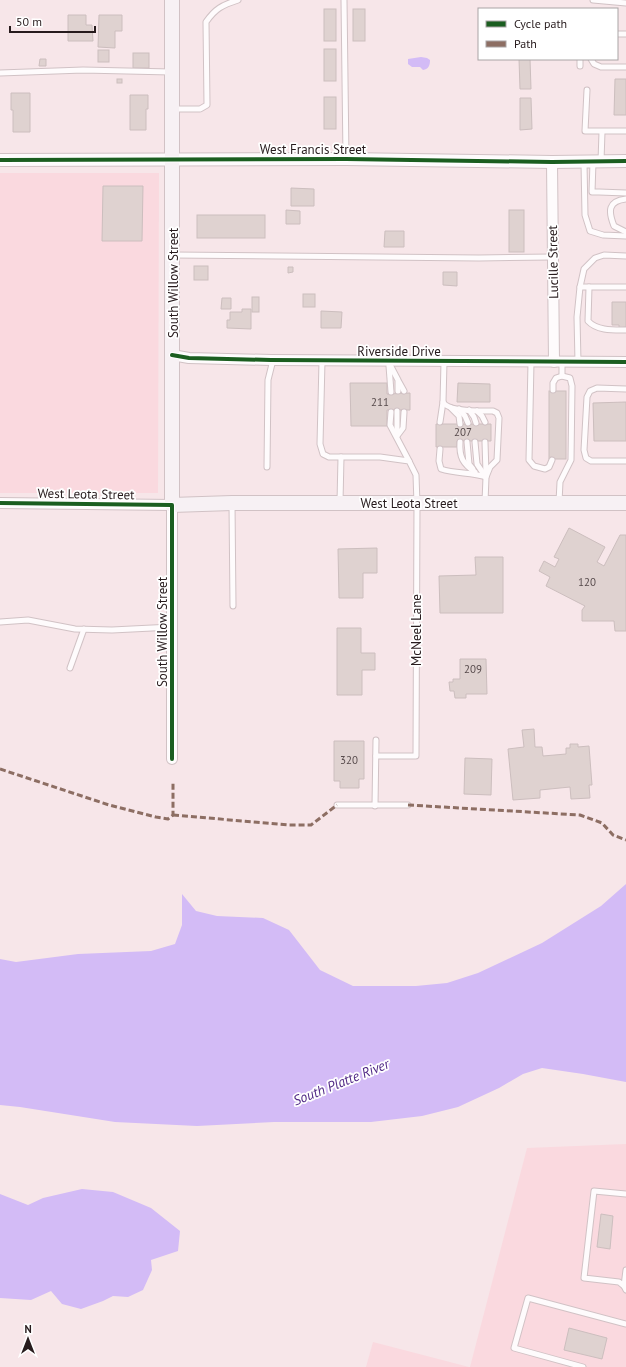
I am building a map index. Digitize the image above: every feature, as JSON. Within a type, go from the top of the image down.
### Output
[{"type":"main road","name":"South Willow Street","points":[[172,0],[172,505]]},
{"type":"main road","name":"West Leota Street","points":[[172,505],[232,503],[626,503]]},
{"type":"street","name":"West Francis Street","points":[[0,160],[346,159],[552,162],[626,161]]},
{"type":"street","name":"Lucille Street","points":[[552,162],[552,257],[558,362]]},
{"type":"street","name":"Riverside Drive","points":[[172,355],[189,358],[322,361],[626,362]]},
{"type":"street","name":"West Leota Street","points":[[0,503],[172,505]]},
{"type":"street","name":"South Willow Street","points":[[172,505],[172,759]]},
{"type":"lane","points":[[172,109],[200,109],[207,105],[206,22],[213,12],[225,4],[238,0]]},
{"type":"lane","points":[[344,0],[346,159]]},
{"type":"lane","points":[[593,0],[626,3]]},
{"type":"lane","points":[[580,60],[580,66]]},
{"type":"lane","points":[[592,60],[594,64],[601,67],[626,67]]},
{"type":"lane","points":[[0,73],[83,70],[172,72]]},
{"type":"lane","points":[[587,90],[585,131],[626,131]]},
{"type":"lane","points":[[602,132],[593,162],[585,198],[585,215],[590,231],[603,235],[626,236]]},
{"type":"lane","points":[[592,192],[593,162]]},
{"type":"lane","points":[[585,198],[592,192],[626,192]]},
{"type":"lane","points":[[626,199],[616,200],[611,205],[610,215],[614,226],[626,232]]},
{"type":"lane","points":[[173,255],[479,258],[552,257]]},
{"type":"lane","points":[[578,362],[577,317],[580,287],[584,269],[595,258],[604,255],[626,256]]},
{"type":"lane","points":[[580,287],[626,287]]},
{"type":"lane","points":[[589,287],[588,321],[592,326],[610,330],[626,330]]},
{"type":"lane","points":[[267,467],[268,380],[273,360]]},
{"type":"lane","points":[[322,361],[320,444],[324,454],[330,457],[380,457],[409,461]]},
{"type":"lane","points":[[388,361],[404,392]]},
{"type":"lane","points":[[388,361],[391,392]]},
{"type":"lane","points":[[440,422],[443,402],[444,362]]},
{"type":"lane","points":[[531,362],[530,460],[534,466],[545,469],[549,467],[552,460]]},
{"type":"lane","points":[[558,362],[562,376]]},
{"type":"lane","points":[[553,390],[553,383],[556,378],[562,376],[570,378],[572,386],[571,460],[560,482],[559,503]]},
{"type":"lane","points":[[398,380],[398,392]]},
{"type":"lane","points":[[626,389],[597,388],[590,392],[587,397],[584,450],[586,458],[591,461],[626,461]]},
{"type":"lane","points":[[443,402],[444,405],[451,408],[494,411],[497,413],[499,418],[497,460],[490,467],[486,477]]},
{"type":"lane","points":[[451,408],[459,416],[460,424]]},
{"type":"lane","points":[[460,409],[466,416],[468,423]]},
{"type":"lane","points":[[469,410],[476,423]]},
{"type":"lane","points":[[397,411],[397,436]]},
{"type":"lane","points":[[477,411],[485,422]]},
{"type":"lane","name":"McNeel Lane","points":[[376,756],[416,756],[416,475],[390,425],[391,412]]},
{"type":"lane","points":[[397,436],[403,428],[404,412]]},
{"type":"lane","points":[[460,442],[459,449],[465,465],[475,473]]},
{"type":"lane","points":[[467,442],[469,464],[475,473]]},
{"type":"lane","points":[[475,442],[476,464],[486,477]]},
{"type":"lane","points":[[485,442],[485,503]]},
{"type":"lane","points":[[440,449],[439,461],[441,468],[451,472],[475,473],[486,477]]},
{"type":"lane","points":[[340,503],[341,457]]},
{"type":"lane","points":[[232,503],[233,606]]},
{"type":"lane","points":[[0,622],[28,620],[74,629],[112,630],[172,627]]},
{"type":"lane","points":[[70,668],[84,629]]},
{"type":"lane","points":[[375,806],[376,740]]},
{"type":"lane","points":[[337,806],[408,805]]},
{"type":"lane","points":[[625,1288],[619,1282],[584,1278],[594,1191],[626,1194]]},
{"type":"lane","points":[[625,1288],[626,1270]]},
{"type":"lane","points":[[583,1367],[514,1348],[528,1298],[626,1324]]},
{"type":"shaded area","points":[[0,173],[159,173],[158,493],[0,493]]},
{"type":"shaded area","points":[[626,1144],[626,1367],[470,1367],[527,1148]]},
{"type":"shaded area","points":[[373,1342],[469,1367],[366,1367]]},
{"type":"water","points":[[421,57],[430,60],[427,69],[423,70],[420,67],[412,67],[408,64],[408,59]]},
{"type":"water","name":"South Platte River","points":[[626,884],[626,1082],[542,1068],[523,1074],[499,1088],[458,1107],[422,1116],[371,1122],[274,1122],[197,1126],[115,1122],[0,1105],[0,959],[16,962],[78,954],[151,951],[175,944],[182,925],[182,894],[196,911],[217,916],[263,918],[289,930],[320,970],[353,986],[416,986],[447,983],[478,973],[542,943],[601,906]]},
{"type":"water","points":[[82,1189],[113,1192],[151,1208],[180,1231],[178,1251],[151,1260],[152,1270],[143,1290],[128,1297],[113,1296],[81,1309],[62,1304],[51,1291],[31,1300],[0,1298],[0,1194],[28,1205],[43,1198]]},
{"type":"building","points":[[324,9],[336,9],[336,41],[324,41]]},
{"type":"building","points":[[353,9],[365,9],[365,41],[353,41]]},
{"type":"building","points":[[68,15],[86,15],[86,25],[92,25],[93,41],[68,41]]},
{"type":"building","points":[[99,15],[122,15],[122,31],[115,31],[115,48],[98,47]]},
{"type":"building","points":[[324,49],[336,49],[336,81],[324,81]]},
{"type":"building","points":[[98,50],[109,50],[109,62],[98,62]]},
{"type":"building","points":[[133,53],[149,53],[149,68],[133,68]]},
{"type":"building","points":[[40,59],[46,59],[46,66],[39,66]]},
{"type":"building","points":[[519,60],[530,60],[531,89],[520,89]]},
{"type":"building","points":[[117,79],[122,79],[122,83],[117,83]]},
{"type":"building","points":[[615,79],[626,79],[626,115],[614,115]]},
{"type":"building","points":[[11,93],[30,93],[30,132],[13,132]]},
{"type":"building","points":[[130,95],[148,95],[146,130],[130,130]]},
{"type":"building","points":[[324,97],[336,97],[336,129],[324,129]]},
{"type":"building","points":[[520,98],[531,98],[532,129],[520,130]]},
{"type":"building","points":[[103,186],[143,186],[142,241],[102,241]]},
{"type":"building","points":[[291,188],[314,189],[314,206],[291,206]]},
{"type":"building","points":[[286,210],[300,211],[300,224],[286,224]]},
{"type":"building","points":[[509,210],[524,210],[524,252],[509,252]]},
{"type":"building","points":[[197,215],[265,215],[265,238],[197,238]]},
{"type":"building","points":[[385,231],[404,231],[404,247],[384,247]]},
{"type":"building","points":[[194,266],[208,266],[208,280],[194,280]]},
{"type":"building","points":[[288,267],[293,267],[293,272],[288,273]]},
{"type":"building","points":[[443,272],[457,272],[457,286],[443,285]]},
{"type":"building","points":[[303,294],[315,294],[315,307],[303,307]]},
{"type":"building","points":[[252,297],[259,297],[259,312],[252,312]]},
{"type":"building","points":[[222,298],[231,298],[231,309],[221,309]]},
{"type":"building","points":[[612,302],[626,302],[626,327],[619,328],[619,325],[612,325]]},
{"type":"building","points":[[242,309],[251,309],[251,329],[227,328],[227,320],[230,320],[230,312],[242,312]]},
{"type":"building","points":[[321,311],[342,312],[341,328],[321,328]]},
{"type":"building","points":[[350,383],[387,383],[387,394],[410,393],[410,410],[387,410],[387,426],[351,426]]},
{"type":"building","points":[[458,383],[490,384],[490,402],[457,402]]},
{"type":"building","points":[[549,391],[566,391],[566,459],[549,459]]},
{"type":"building","points":[[626,402],[626,441],[594,441],[593,403]]},
{"type":"building","points":[[436,424],[491,424],[491,441],[457,441],[457,447],[436,447]]},
{"type":"building","points":[[569,528],[605,547],[597,562],[604,566],[620,535],[626,535],[626,631],[615,631],[614,621],[582,621],[582,610],[585,606],[546,586],[550,577],[539,571],[544,561],[555,567],[559,559],[554,557]]},
{"type":"building","points":[[377,548],[377,573],[363,573],[363,598],[339,598],[338,549]]},
{"type":"building","points":[[475,557],[503,557],[503,613],[440,613],[439,576],[476,575]]},
{"type":"building","points":[[337,628],[361,628],[361,653],[375,653],[375,670],[362,670],[362,695],[337,695]]},
{"type":"building","points":[[460,659],[486,659],[487,694],[466,694],[466,698],[455,698],[454,691],[450,691],[449,682],[453,682],[453,679],[460,679]]},
{"type":"building","points":[[534,729],[535,747],[542,747],[543,756],[566,754],[566,748],[570,748],[570,744],[578,744],[578,747],[589,746],[592,785],[589,785],[590,798],[571,799],[570,787],[540,790],[540,798],[513,800],[508,749],[524,747],[522,730]]},
{"type":"building","points":[[334,741],[364,741],[364,779],[359,779],[359,788],[340,788],[340,781],[334,781]]},
{"type":"building","points":[[465,758],[492,759],[491,795],[464,794]]},
{"type":"building","points":[[601,1214],[613,1216],[610,1249],[597,1247]]},
{"type":"building","points":[[569,1328],[607,1338],[602,1359],[564,1350]]},
{"type":"marked path","points":[[0,769],[109,805],[168,819],[173,815],[173,783]]},
{"type":"marked path","points":[[173,815],[289,825],[311,825],[337,805]]},
{"type":"marked path","points":[[408,805],[580,815],[602,823],[613,835],[626,840]]},
{"type":"cycle path","points":[[0,160],[346,159],[552,162],[626,161]]},
{"type":"cycle path","points":[[172,355],[189,358],[271,360],[626,362]]},
{"type":"cycle path","points":[[0,503],[172,505],[172,759]]}]
